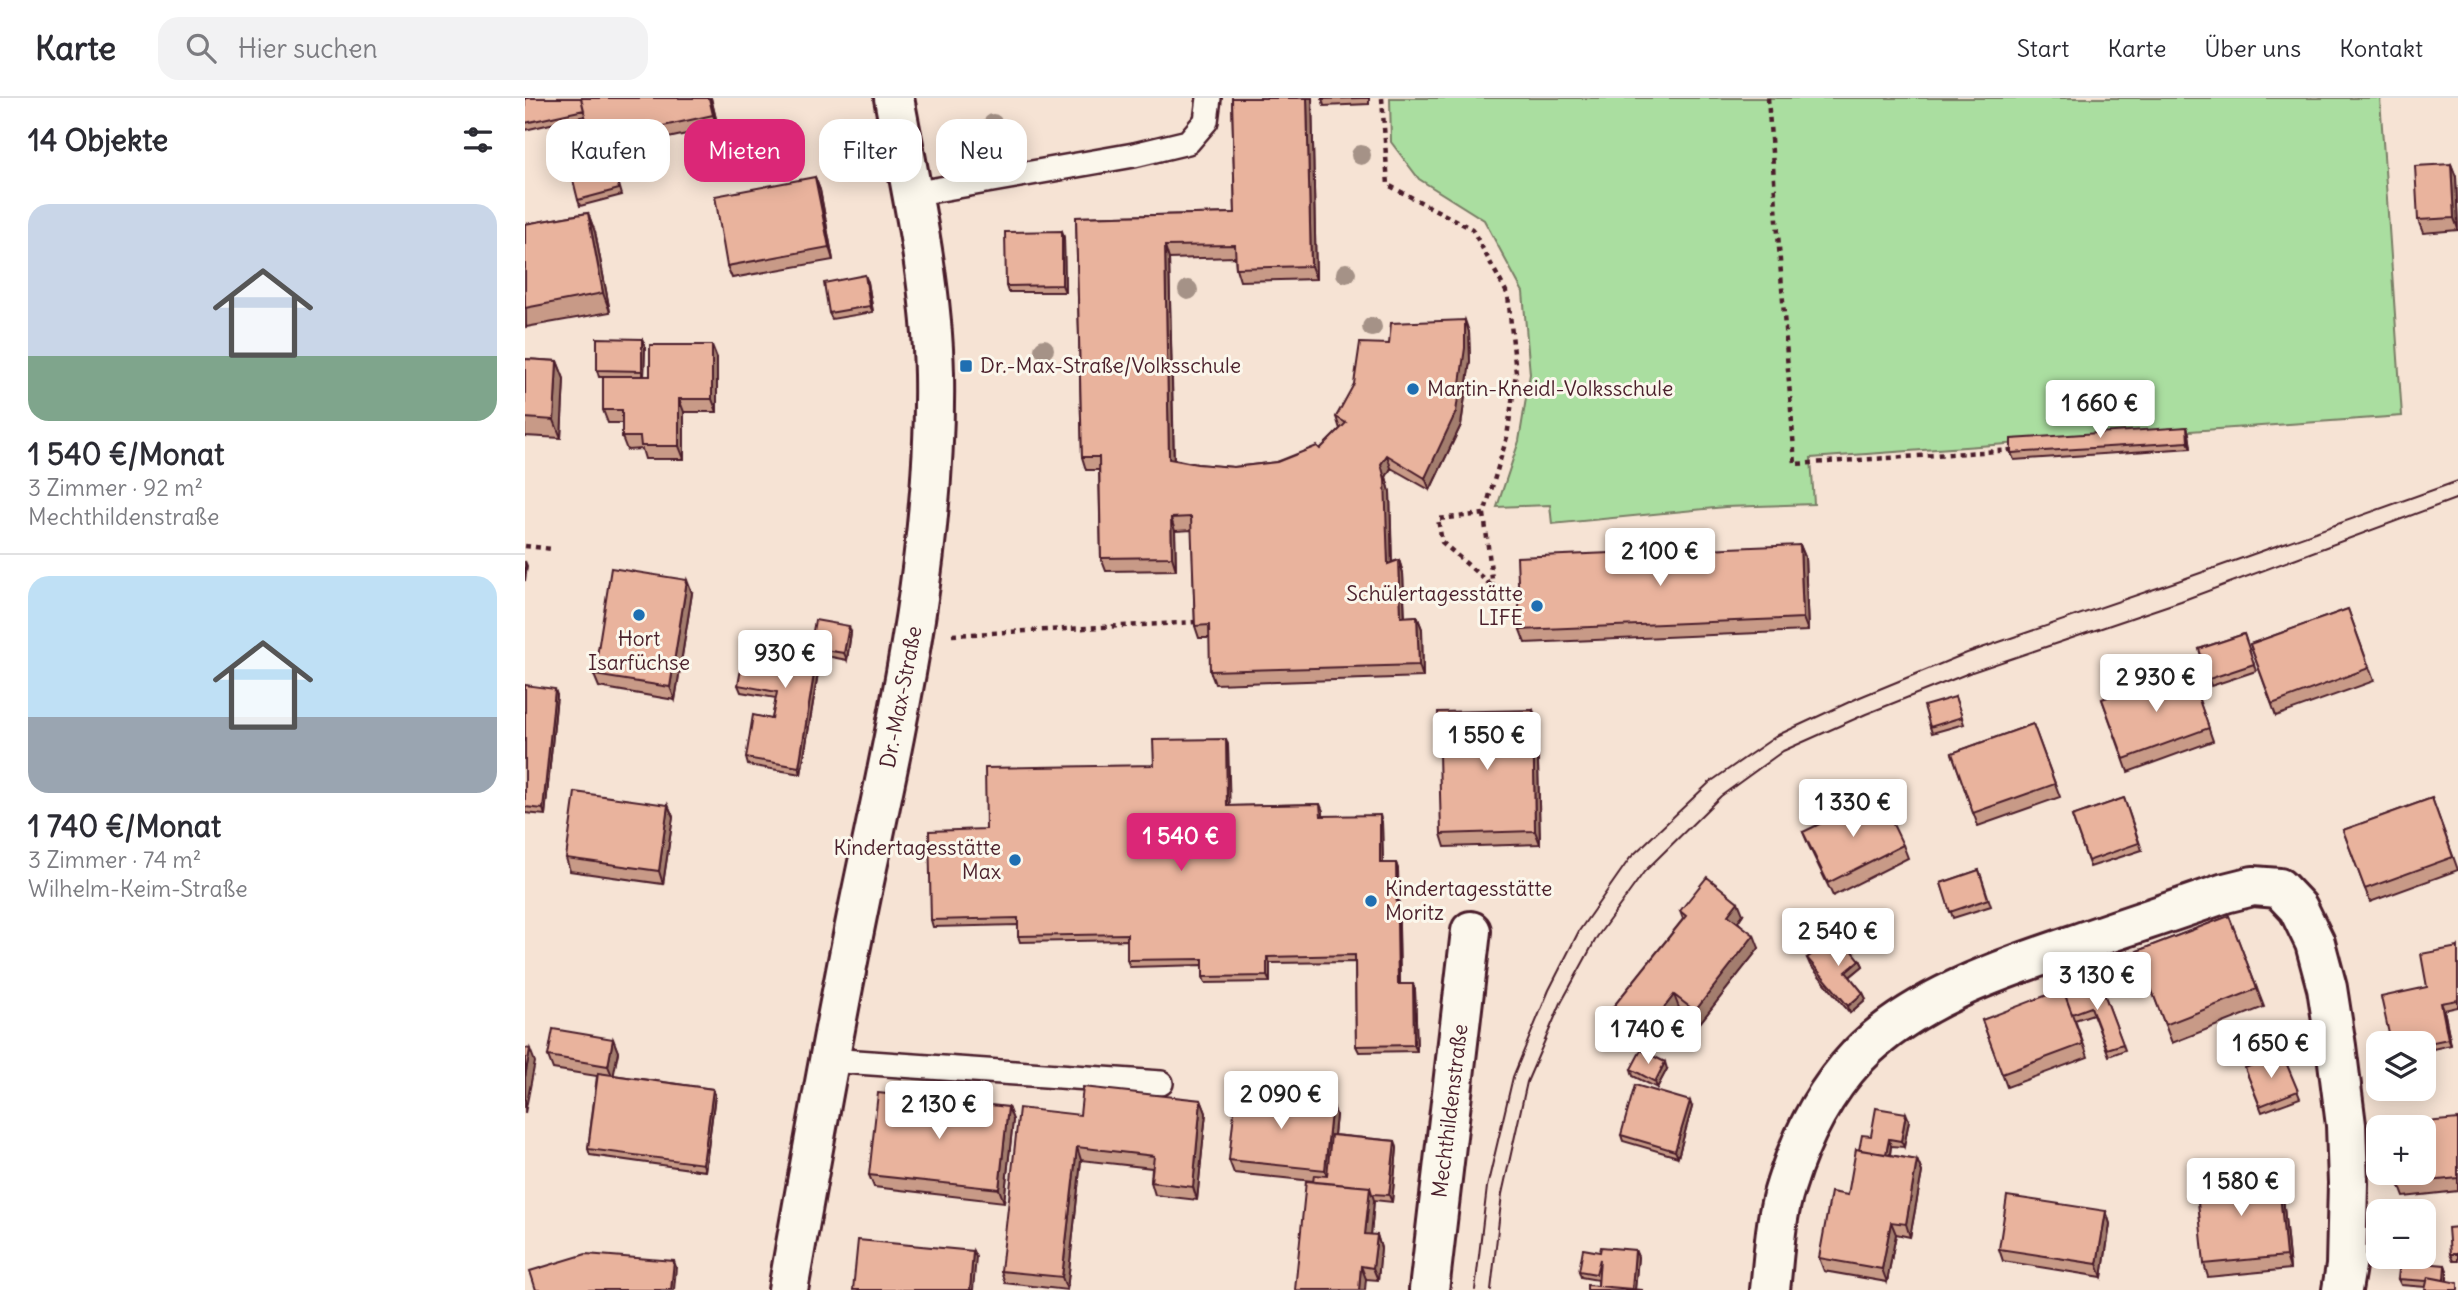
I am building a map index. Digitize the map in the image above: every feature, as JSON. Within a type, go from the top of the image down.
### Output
[{"type":"street","name":"Dr.-Max-Straße","points":[[788,1290],[828,1060],[908,667],[931,490],[934,373],[924,260],[894,98]]},
{"type":"street","points":[[1770,1290],[1785,1186],[1803,1138],[1823,1100],[1859,1055],[1907,1016],[1965,984],[2027,960],[2253,886],[2279,888],[2298,908],[2315,943],[2327,988],[2346,1125],[2346,1252],[2342,1290]]},
{"type":"street","name":"Mechthildenstraße","points":[[1429,1290],[1471,931]]},
{"type":"lane","points":[[912,194],[1134,155],[1188,142],[1206,121],[1209,98]]},
{"type":"lane","points":[[828,1060],[1161,1083]]},
{"type":"path","points":[[1382,98],[1388,185],[1472,229],[1508,295],[1516,373],[1507,437],[1484,514],[1493,587],[1442,542],[1438,519],[1484,514]]},
{"type":"path","points":[[1768,98],[1795,464],[2014,450]]},
{"type":"path","points":[[525,546],[554,549]]},
{"type":"path","points":[[912,637],[1198,622]]},
{"type":"green space","points":[[1390,98],[2380,98],[2402,416],[1811,458],[1814,504],[1725,507],[1552,524],[1550,505],[1497,507],[1519,441],[1530,374],[1523,292],[1484,220],[1419,179],[1391,142]]},
{"type":"building","points":[[525,98],[581,98],[584,110],[525,123]]},
{"type":"building","points":[[581,98],[709,98],[713,115],[684,119],[684,121],[670,125],[670,119],[586,119]]},
{"type":"building","name":"Martin-Kneidl-Volksschule","points":[[1232,98],[1307,98],[1311,266],[1236,268],[1235,245],[1165,246],[1169,459],[1234,467],[1277,462],[1317,446],[1320,449],[1346,423],[1336,417],[1354,384],[1360,343],[1389,344],[1391,323],[1465,320],[1465,348],[1456,412],[1425,478],[1387,455],[1381,464],[1385,479],[1388,564],[1399,560],[1401,617],[1417,616],[1419,665],[1210,671],[1209,625],[1195,626],[1191,517],[1171,518],[1172,557],[1101,558],[1099,457],[1082,457],[1076,217],[1235,213]]},
{"type":"building","points":[[2451,164],[2454,218],[2418,220],[2415,166]]},
{"type":"building","points":[[815,177],[829,247],[727,266],[715,196],[789,182],[805,182],[805,179]]},
{"type":"building","points":[[574,182],[617,182],[619,189],[578,200]]},
{"type":"building","points":[[588,213],[603,293],[525,308],[525,224]]},
{"type":"building","points":[[1062,231],[1062,285],[1006,286],[1005,232]]},
{"type":"building","points":[[865,275],[870,306],[829,313],[824,283]]},
{"type":"building","points":[[597,338],[642,339],[642,371],[597,370]]},
{"type":"building","points":[[650,345],[712,345],[712,399],[679,399],[679,446],[641,446],[640,437],[622,437],[622,410],[603,410],[603,376],[650,376]]},
{"type":"building","points":[[525,359],[557,361],[554,420],[525,418]]},
{"type":"building","points":[[2187,427],[2188,442],[2011,453],[2011,439]]},
{"type":"building","points":[[1800,545],[1803,618],[1520,630],[1517,557]]},
{"type":"building","points":[[611,568],[687,580],[670,687],[594,675]]},
{"type":"building","points":[[2348,609],[2369,668],[2272,704],[2250,644]]},
{"type":"building","points":[[815,620],[849,626],[844,653],[818,649],[799,767],[746,758],[753,715],[772,719],[777,692],[738,685],[747,637],[810,648]]},
{"type":"building","points":[[2244,634],[2254,664],[2209,679],[2199,649]]},
{"type":"building","points":[[2188,669],[2209,728],[2124,759],[2102,699]]},
{"type":"building","points":[[525,685],[555,689],[543,809],[525,807]]},
{"type":"building","points":[[1955,697],[1962,717],[1930,727],[1924,706]]},
{"type":"building","points":[[1533,710],[1535,831],[1441,834],[1438,712]]},
{"type":"building","points":[[2033,724],[2055,784],[1973,813],[1952,753]]},
{"type":"building","points":[[1226,739],[1227,806],[1320,804],[1321,816],[1380,815],[1380,863],[1396,863],[1398,984],[1413,984],[1414,1045],[1356,1046],[1355,955],[1267,957],[1267,976],[1203,977],[1203,959],[1127,960],[1127,934],[1018,936],[1018,918],[931,920],[929,831],[986,829],[985,768],[1154,765],[1153,740]]},
{"type":"building","points":[[575,792],[668,805],[659,871],[566,858]]},
{"type":"building","points":[[1879,795],[1903,845],[1828,883],[1803,832]]},
{"type":"building","points":[[2124,798],[2139,843],[2088,861],[2072,816]]},
{"type":"building","points":[[2432,798],[2453,857],[2365,889],[2343,830]]},
{"type":"building","points":[[1979,870],[1988,899],[1950,912],[1941,883]]},
{"type":"building","points":[[1707,877],[1738,902],[1728,915],[1754,935],[1695,1011],[1674,995],[1645,1032],[1613,1007],[1686,916],[1680,911]]},
{"type":"building","points":[[2229,916],[2257,989],[2165,1025],[2137,951]]},
{"type":"building","points":[[1839,934],[1860,960],[1846,972],[1863,993],[1848,1006],[1807,958]]},
{"type":"building","points":[[2458,947],[2458,1000],[2441,1003],[2448,1039],[2436,1042],[2436,1031],[2388,1031],[2381,997],[2427,987],[2421,954]]},
{"type":"building","points":[[2100,983],[2123,1044],[2107,1049],[2091,1007],[2072,1014],[2065,995]]},
{"type":"building","points":[[2063,989],[2083,1044],[2002,1074],[1982,1020]]},
{"type":"building","points":[[553,1029],[613,1039],[608,1066],[548,1056]]},
{"type":"building","points":[[525,1048],[530,1049],[525,1077]]},
{"type":"building","points":[[1641,1050],[1665,1062],[1655,1082],[1631,1069]]},
{"type":"building","points":[[2282,1053],[2298,1091],[2260,1106],[2245,1068]]},
{"type":"building","points":[[598,1073],[713,1089],[703,1164],[588,1149]]},
{"type":"building","points":[[1635,1085],[1690,1101],[1675,1151],[1621,1135]]},
{"type":"building","points":[[1083,1087],[1201,1100],[1193,1187],[1151,1182],[1154,1156],[1077,1147],[1062,1277],[1001,1271],[1019,1108],[1080,1115]]},
{"type":"building","points":[[878,1093],[1008,1107],[999,1189],[869,1175]]},
{"type":"building","points":[[1236,1093],[1332,1102],[1325,1170],[1229,1160]]},
{"type":"building","points":[[1876,1108],[1906,1113],[1901,1141],[1889,1139],[1886,1154],[1859,1150],[1862,1135],[1871,1136]]},
{"type":"building","points":[[2458,1119],[2458,1178],[2436,1180],[2436,1121]]},
{"type":"building","points":[[1331,1135],[1395,1141],[1389,1195],[1372,1194],[1370,1187],[1313,1182],[1314,1175],[1327,1176]]},
{"type":"building","points":[[1856,1149],[1917,1160],[1906,1224],[1891,1222],[1882,1269],[1819,1258],[1831,1192],[1848,1195]]},
{"type":"building","points":[[2278,1173],[2286,1256],[2204,1264],[2196,1181]]},
{"type":"building","points":[[1306,1181],[1370,1187],[1365,1234],[1377,1235],[1373,1268],[1361,1266],[1359,1290],[1295,1290]]},
{"type":"building","points":[[2007,1196],[2106,1211],[2097,1264],[1999,1249]]},
{"type":"building","points":[[2458,1227],[2458,1254],[2450,1254],[2448,1228]]},
{"type":"building","points":[[858,1240],[973,1251],[970,1290],[853,1290]]},
{"type":"building","points":[[1601,1247],[1635,1250],[1632,1289],[1598,1286],[1600,1259],[1596,1274],[1579,1271],[1583,1249],[1600,1252]]},
{"type":"building","points":[[586,1254],[674,1261],[671,1290],[536,1290],[530,1271]]},
{"type":"building","points":[[2436,1264],[2445,1265],[2444,1280],[2428,1277],[2427,1281],[2398,1279],[2399,1269],[2436,1269]]},
{"type":"building","points":[[2428,1277],[2458,1283],[2458,1290],[2425,1290]]},
{"type":"building","points":[[1587,1285],[1643,1290],[1587,1290]]},
{"type":"tram line","points":[[1475,1290],[1487,1187],[1513,1077],[1549,990],[1579,931],[1630,858],[1710,782],[1778,735],[1860,697],[1967,653],[2458,481]]},
{"type":"tram line","points":[[1491,1290],[1502,1194],[1527,1082],[1561,1003],[1597,937],[1644,872],[1721,796],[1783,751],[1866,714],[1969,673],[2181,601],[2458,498]]},
{"type":"place","name":"Dr.-Max-Straße/Volksschule","points":[[966,366]]},
{"type":"place","name":"Martin-Kneidl-Volksschule","points":[[1413,389]]},
{"type":"place","name":"Schülertagesstätte LIFE","points":[[1537,606]]},
{"type":"place","name":"Hort Isarfüchse","points":[[639,615]]},
{"type":"place","name":"Kindertagesstätte Max","points":[[1015,860]]},
{"type":"place","name":"Kindertagesstätte Moritz","points":[[1371,901]]}]
